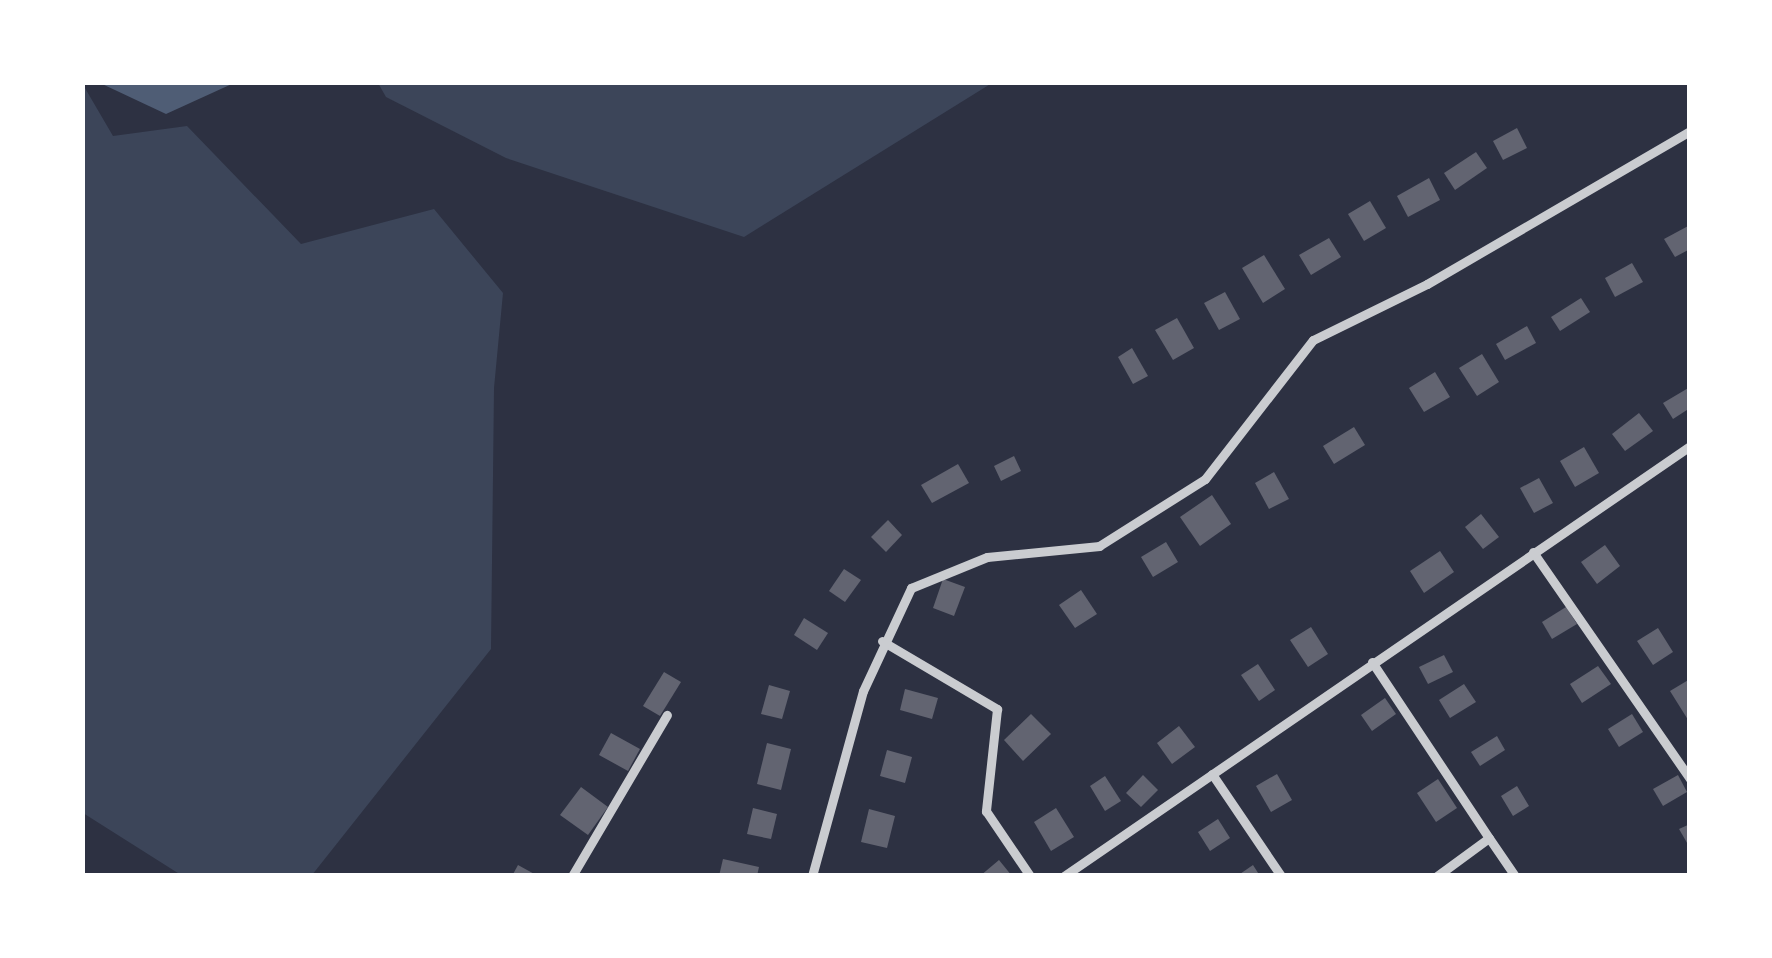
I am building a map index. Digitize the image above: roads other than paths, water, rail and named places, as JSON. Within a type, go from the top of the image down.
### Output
[{"type":"street","points":[[812,876],[882,641],[911,588],[987,557],[1099,546],[1205,479],[1312,340],[1427,284],[1690,131]]},
{"type":"street","points":[[1064,876],[1690,446]]},
{"type":"street","points":[[1533,552],[1690,779]]},
{"type":"street","points":[[882,641],[997,709],[986,812],[1030,876]]},
{"type":"street","points":[[1372,662],[1515,876]]},
{"type":"street","points":[[572,876],[668,715]]},
{"type":"street","points":[[1212,774],[1281,876]]},
{"type":"street","points":[[1437,876],[1488,838]]}]
